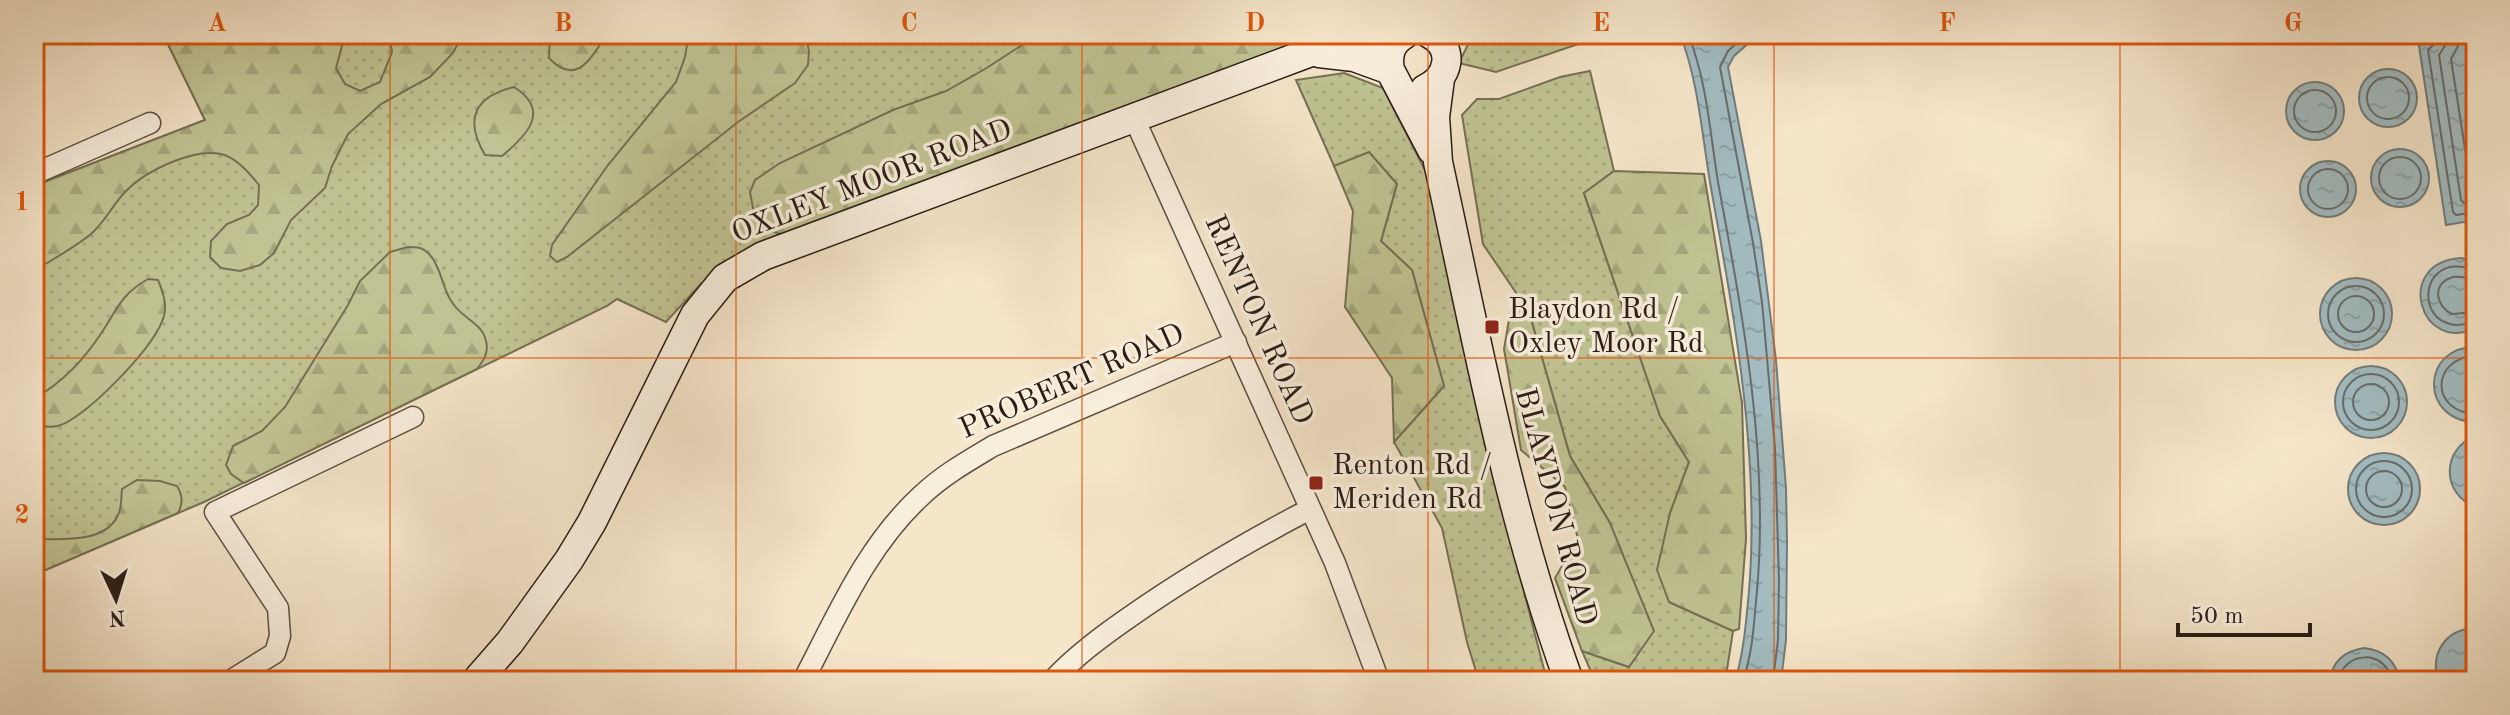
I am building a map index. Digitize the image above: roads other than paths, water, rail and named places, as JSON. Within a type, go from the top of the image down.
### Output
[{"type":"street","name":"OXLEY MOOR ROAD","points":[[476,681],[510,642],[569,560],[592,522],[695,315],[725,278],[763,256],[1311,52],[1356,36],[1400,37]]},
{"type":"street","points":[[1392,74],[1389,53],[1400,37]]},
{"type":"street","name":"OXLEY MOOR ROAD","points":[[1311,52],[1354,57],[1392,74],[1400,84],[1425,89],[1443,51]]},
{"type":"street","name":"BLAYDON ROAD","points":[[1443,51],[1435,107],[1438,162],[1498,438],[1535,579],[1569,681]]},
{"type":"street","name":"BLAYDON ROAD","points":[[1392,74],[1438,162]]},
{"type":"street","name":"RENTON ROAD","points":[[1134,118],[1349,598],[1379,681]]},
{"type":"street","points":[[34,174],[150,123]]},
{"type":"street","name":"PROBERT ROAD","points":[[803,681],[867,560],[887,532],[923,494],[956,468],[993,446],[1236,342]]},
{"type":"street","points":[[230,681],[275,653],[280,636],[278,608],[215,512],[413,417]]},
{"type":"street","points":[[1052,681],[1095,641],[1142,608],[1240,546],[1310,509]]},
{"type":"water","points":[[1680,34],[1759,34],[1734,56],[1728,67],[1761,241],[1776,360],[1787,541],[1786,640],[1781,681],[1735,681],[1743,648],[1752,540],[1748,439],[1729,288],[1692,72]]},
{"type":"water","points":[[2476,34],[2476,220],[2446,225],[2418,39]]},
{"type":"water","points":[[2388,69],[2409,77],[2417,98],[2409,119],[2388,127],[2367,119],[2359,98],[2367,77]]},
{"type":"water","points":[[2315,82],[2335,91],[2344,111],[2335,131],[2315,140],[2295,131],[2286,111],[2295,91]]},
{"type":"water","points":[[2400,149],[2421,157],[2429,178],[2421,199],[2400,207],[2379,199],[2371,178],[2379,157]]},
{"type":"water","points":[[2328,161],[2348,169],[2356,189],[2348,209],[2328,217],[2308,209],[2300,189],[2308,169]]},
{"type":"water","points":[[2462,258],[2476,263],[2476,328],[2456,333],[2440,329],[2428,319],[2422,304],[2421,289],[2427,274],[2440,263]]},
{"type":"water","points":[[2349,278],[2363,278],[2382,288],[2392,307],[2392,321],[2382,340],[2363,350],[2349,350],[2330,340],[2320,321],[2320,307],[2330,288]]},
{"type":"water","points":[[2476,347],[2476,422],[2457,418],[2444,410],[2436,398],[2434,384],[2437,370],[2445,358],[2458,350]]},
{"type":"water","points":[[2371,366],[2391,372],[2401,382],[2407,402],[2401,422],[2391,432],[2371,438],[2351,432],[2341,422],[2335,402],[2341,382],[2351,372]]},
{"type":"water","points":[[2476,436],[2476,507],[2456,493],[2450,472],[2456,450]]},
{"type":"water","points":[[2391,453],[2410,463],[2418,475],[2418,503],[2410,515],[2398,523],[2377,525],[2358,515],[2350,503],[2348,482],[2358,463],[2370,455]]},
{"type":"water","points":[[2476,628],[2476,681],[2438,681],[2436,661],[2442,644],[2456,633]]},
{"type":"water","points":[[2364,648],[2378,651],[2388,658],[2396,668],[2400,681],[2330,681],[2333,668],[2341,658]]},
{"type":"place","name":"Blaydon Rd / Oxley Moor Rd","points":[[1492,327]]},
{"type":"place","name":"Renton Rd / Meriden Rd","points":[[1316,483]]}]
